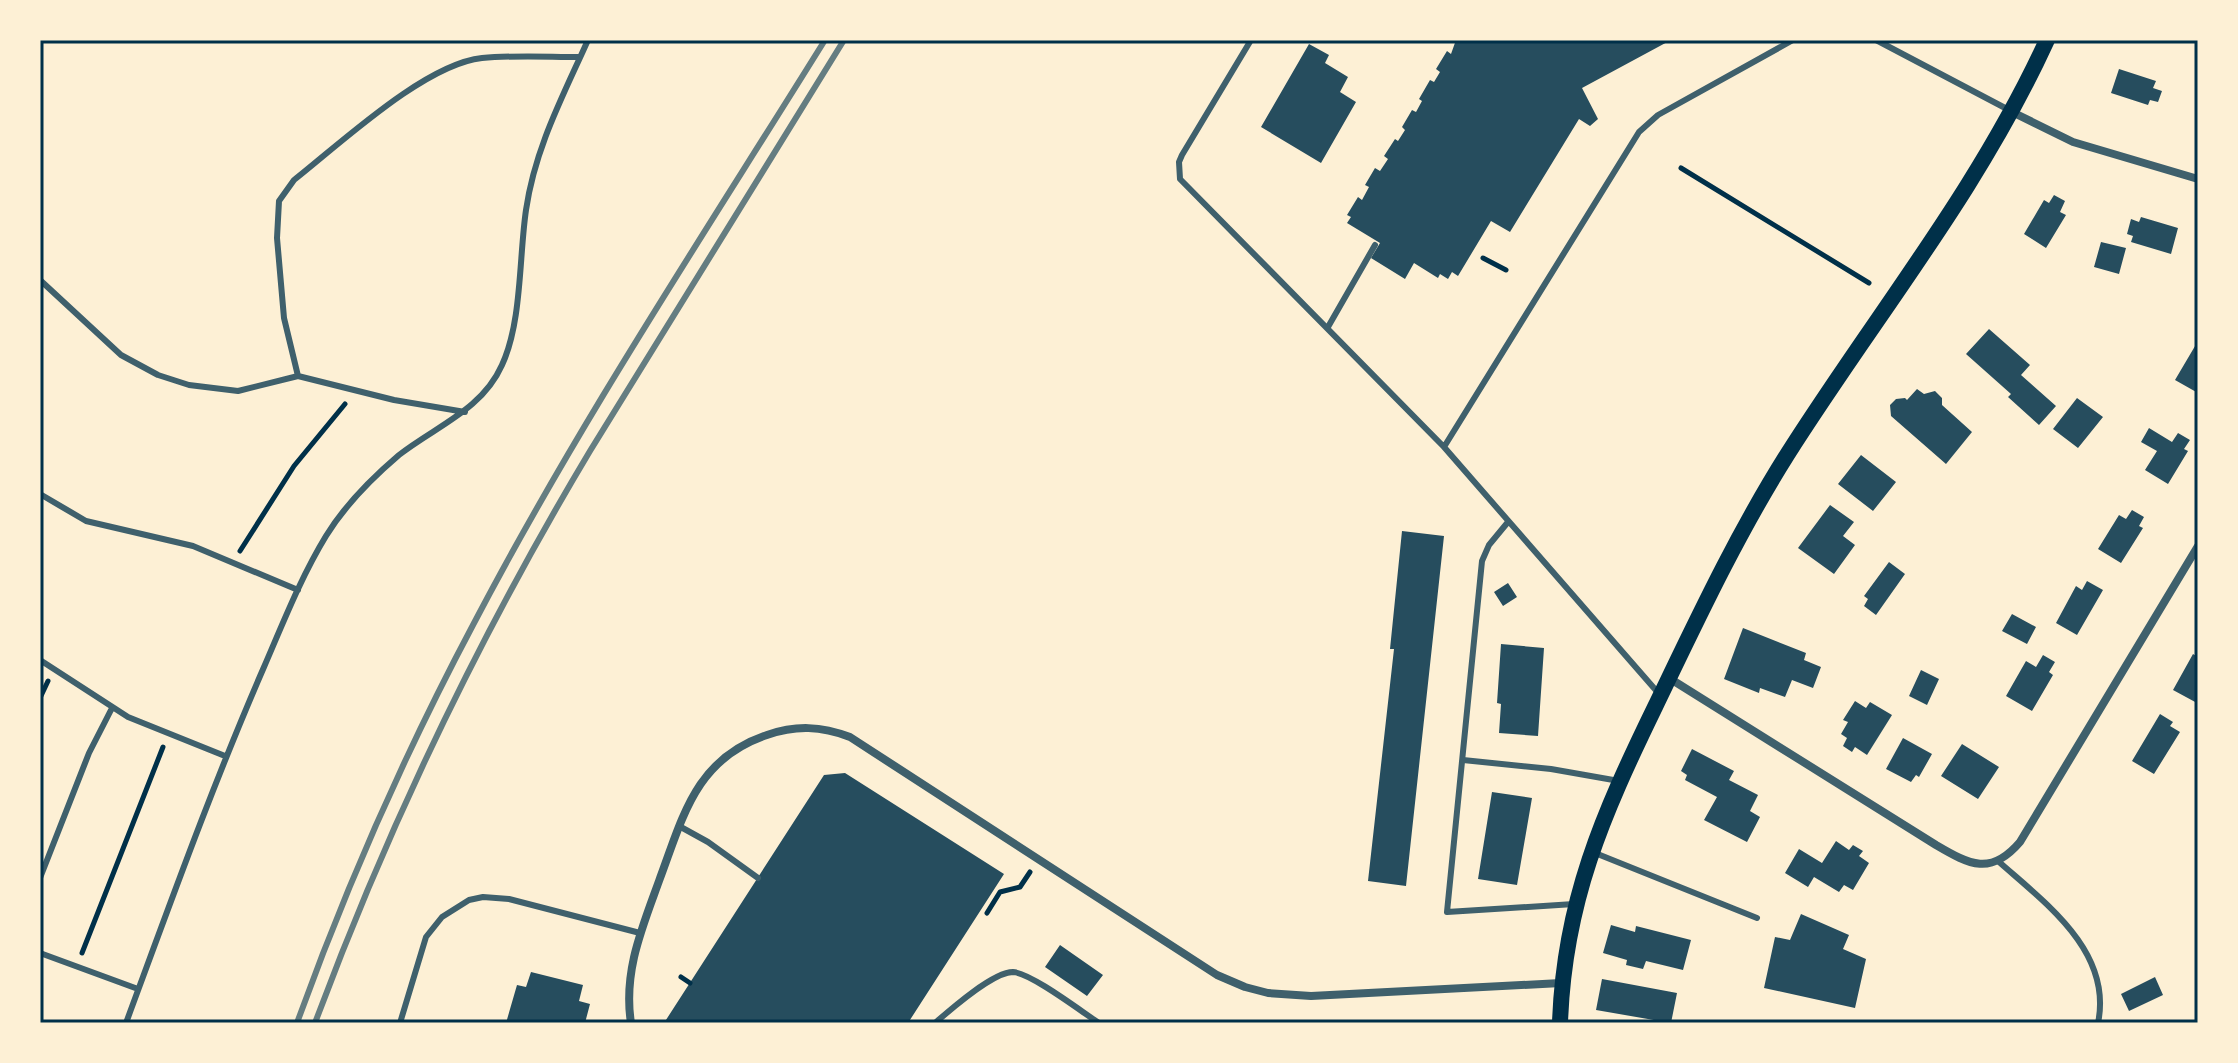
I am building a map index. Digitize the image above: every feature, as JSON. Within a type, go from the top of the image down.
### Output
[{"type":"main road","points":[[1560,1023],[1561,983],[1574,904],[1619,781],[1660,696],[1753,511],[1929,248],[2012,112],[2047,40]]},
{"type":"street","points":[[2012,112],[2073,142],[2198,179]]},
{"type":"street","points":[[1669,678],[1960,859],[1980,865],[1998,861],[2020,842],[2198,546]]},
{"type":"street","points":[[631,1023],[630,972],[640,933],[679,826],[702,778],[730,752],[755,739],[780,731],[815,727],[850,737],[1217,975],[1245,987],[1268,993],[1311,996],[1561,983]]},
{"type":"lane","points":[[126,1023],[225,756],[298,590],[326,535],[360,491],[401,454],[465,412],[492,386],[504,362],[514,322],[526,210],[535,167],[545,134],[588,40]]},
{"type":"lane","points":[[1251,40],[1182,155],[1179,162],[1180,179],[1444,447],[1660,696]]},
{"type":"lane","points":[[1444,447],[1639,132],[1658,115],[1793,40]]},
{"type":"lane","points":[[1876,40],[2012,112]]},
{"type":"lane","points":[[298,376],[284,318],[277,238],[279,201],[294,180],[420,82],[453,66],[480,58],[580,57]]},
{"type":"lane","points":[[1328,327],[1375,245]]},
{"type":"lane","points":[[40,280],[121,355],[158,375],[189,385],[238,391],[298,376],[465,412]]},
{"type":"lane","points":[[40,494],[86,521],[183,543],[298,590]]},
{"type":"lane","points":[[1508,522],[1489,545],[1482,561],[1447,912],[1574,904]]},
{"type":"lane","points":[[40,660],[112,708],[169,735],[225,756]]},
{"type":"lane","points":[[40,878],[89,753],[112,708]]},
{"type":"lane","points":[[1463,760],[1551,769],[1619,781]]},
{"type":"lane","points":[[679,826],[708,842],[758,878]]},
{"type":"lane","points":[[1591,851],[1757,918]]},
{"type":"lane","points":[[1998,861],[2070,927],[2087,956],[2096,982],[2098,1023]]},
{"type":"lane","points":[[400,1023],[426,937],[442,917],[469,900],[483,897],[509,899],[640,933]]},
{"type":"lane","points":[[40,953],[138,989]]},
{"type":"lane","points":[[935,1023],[997,977],[1015,972],[1029,977],[1099,1023]]},
{"type":"path","points":[[1681,168],[1869,283]]},
{"type":"path","points":[[1483,258],[1506,270]]},
{"type":"path","points":[[234,562],[294,466],[327,429],[355,390]]},
{"type":"path","points":[[77,966],[169,735]]},
{"type":"path","points":[[987,913],[1000,892],[1020,887],[1032,869]]},
{"type":"path","points":[[681,977],[690,983]]},
{"type":"building","points":[[1456,40],[1671,40],[1582,88],[1598,119],[1590,126],[1579,119],[1510,232],[1491,221],[1458,276],[1452,272],[1448,279],[1440,274],[1438,278],[1414,263],[1405,279],[1371,258],[1380,243],[1347,223],[1351,217],[1347,215],[1358,197],[1362,200],[1369,187],[1365,185],[1375,168],[1380,171],[1388,159],[1384,156],[1405,130],[1402,127],[1412,110],[1416,112],[1422,101],[1419,99],[1430,80],[1434,82],[1440,72],[1436,69],[1447,51],[1451,54]]},
{"type":"building","points":[[1309,44],[1329,55],[1325,63],[1348,77],[1340,92],[1356,102],[1321,163],[1261,127]]},
{"type":"building","points":[[2119,69],[2156,81],[2153,88],[2162,91],[2158,102],[2150,100],[2148,105],[2111,93]]},
{"type":"building","points":[[2054,195],[2065,201],[2060,212],[2066,215],[2046,248],[2024,234],[2044,200],[2049,203]]},
{"type":"building","points":[[2141,217],[2178,228],[2171,254],[2131,242],[2133,236],[2127,234],[2131,219],[2139,222]]},
{"type":"building","points":[[2101,242],[2126,248],[2119,274],[2094,267]]},
{"type":"building","points":[[1989,329],[2030,365],[2021,375],[2056,406],[2039,425],[2008,397],[2011,394],[1966,354]]},
{"type":"building","points":[[2198,341],[2198,393],[2175,380]]},
{"type":"building","points":[[1917,389],[1924,394],[1935,391],[1942,398],[1942,405],[1972,432],[1946,464],[1891,416],[1890,405],[1896,399],[1907,400]]},
{"type":"building","points":[[2077,398],[2103,417],[2078,448],[2053,429]]},
{"type":"building","points":[[2149,428],[2172,442],[2178,433],[2190,440],[2184,449],[2188,451],[2168,484],[2145,470],[2157,451],[2141,442]]},
{"type":"building","points":[[1861,455],[1896,482],[1873,511],[1838,484]]},
{"type":"building","points":[[1830,505],[1854,522],[1843,536],[1855,545],[1834,574],[1798,548]]},
{"type":"building","points":[[2132,510],[2144,517],[2139,526],[2143,528],[2121,563],[2098,549],[2119,515],[2126,519]]},
{"type":"building","points":[[1402,531],[1444,536],[1406,886],[1368,881],[1394,649],[1390,649]]},
{"type":"building","points":[[1889,562],[1905,574],[1876,615],[1864,606],[1868,599],[1864,596]]},
{"type":"building","points":[[2087,581],[2103,590],[2077,635],[2056,623],[2076,586],[2082,590]]},
{"type":"building","points":[[1508,583],[1517,597],[1503,606],[1494,592]]},
{"type":"building","points":[[2012,614],[2036,627],[2027,644],[2002,631]]},
{"type":"building","points":[[1743,628],[1806,653],[1804,660],[1821,667],[1813,688],[1792,680],[1785,697],[1760,688],[1759,693],[1724,679]]},
{"type":"building","points":[[1501,644],[1544,648],[1538,736],[1499,733],[1501,704],[1497,703]]},
{"type":"building","points":[[2193,654],[2198,657],[2197,703],[2173,690]]},
{"type":"building","points":[[2043,655],[2055,662],[2049,672],[2053,675],[2032,711],[2006,696],[2026,661],[2036,667]]},
{"type":"building","points":[[1921,670],[1939,679],[1927,705],[1909,696]]},
{"type":"building","points":[[1855,701],[1866,708],[1870,702],[1892,715],[1867,755],[1855,747],[1852,752],[1843,746],[1847,738],[1841,734],[1848,722],[1843,720]]},
{"type":"building","points":[[2160,714],[2173,722],[2170,726],[2180,732],[2154,774],[2132,761]]},
{"type":"building","points":[[1903,738],[1932,754],[1919,777],[1916,775],[1911,782],[1886,769]]},
{"type":"building","points":[[1962,744],[1999,767],[1978,799],[1941,776]]},
{"type":"building","points":[[1692,749],[1734,771],[1729,780],[1758,795],[1750,811],[1760,817],[1747,842],[1704,820],[1717,797],[1685,780],[1687,775],[1681,771]]},
{"type":"building","points":[[845,773],[1004,874],[908,1023],[664,1023],[824,775]]},
{"type":"building","points":[[1492,792],[1532,798],[1517,885],[1478,879]]},
{"type":"building","points":[[1836,841],[1849,850],[1853,845],[1863,851],[1859,856],[1869,863],[1853,890],[1844,885],[1839,892],[1814,877],[1808,887],[1785,873],[1799,849],[1822,863]]},
{"type":"building","points":[[1801,914],[1849,935],[1843,949],[1866,959],[1855,1008],[1764,988],[1775,937],[1790,940]]},
{"type":"building","points":[[1611,925],[1635,932],[1636,926],[1691,940],[1683,970],[1646,961],[1643,969],[1626,965],[1627,960],[1603,953]]},
{"type":"building","points":[[1060,945],[1103,975],[1087,996],[1045,967]]},
{"type":"building","points":[[531,972],[583,985],[579,1001],[590,1004],[585,1023],[506,1023],[517,985],[526,987]]},
{"type":"building","points":[[2155,977],[2163,995],[2129,1011],[2121,994]]},
{"type":"building","points":[[1602,979],[1677,993],[1671,1023],[1596,1010]]},
{"type":"railway","points":[[297,1023],[378,821],[424,722],[513,550],[599,402],[825,40]]},
{"type":"railway","points":[[315,1023],[406,803],[511,589],[590,451],[844,40]]}]
